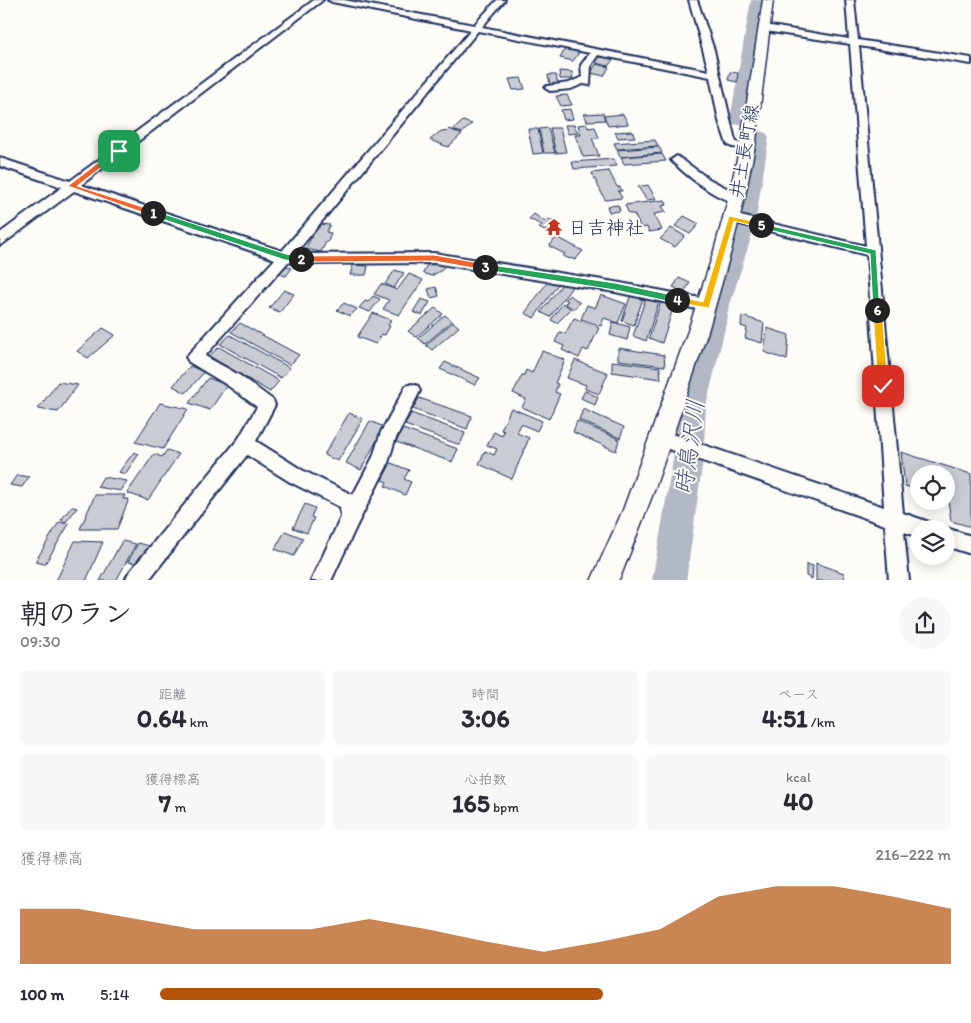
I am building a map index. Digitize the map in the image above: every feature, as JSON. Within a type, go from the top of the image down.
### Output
[{"type":"main road","name":"井土長町線","points":[[604,580],[678,444],[706,306],[732,218],[747,147],[768,0]]},
{"type":"street","points":[[0,240],[319,0]]},
{"type":"street","points":[[332,0],[715,75]]},
{"type":"street","points":[[135,580],[245,444],[267,405],[233,380],[194,358],[285,257],[420,93],[501,0]]},
{"type":"street","points":[[692,0],[705,36],[715,75],[725,129],[732,144],[747,147]]},
{"type":"street","points":[[850,0],[873,252],[898,580]]},
{"type":"street","points":[[765,28],[971,61]]},
{"type":"street","points":[[550,88],[571,86],[587,81],[586,65],[596,51]]},
{"type":"street","points":[[677,160],[692,175],[708,186],[736,198]]},
{"type":"street","points":[[0,162],[285,257],[298,259],[434,258],[615,286],[706,306]]},
{"type":"street","points":[[732,218],[873,252]]},
{"type":"street","points":[[321,580],[350,518],[381,460],[387,438],[412,391]]},
{"type":"street","points":[[245,444],[296,476],[348,502],[350,518]]},
{"type":"street","points":[[678,444],[910,525]]},
{"type":"street","points":[[955,540],[971,545]]},
{"type":"building","points":[[566,48],[580,51],[573,61],[560,58]]},
{"type":"building","points":[[601,55],[614,59],[608,66],[596,63]]},
{"type":"building","points":[[596,64],[609,67],[604,76],[591,73]]},
{"type":"building","points":[[559,71],[572,72],[573,79],[560,79]]},
{"type":"building","points":[[730,72],[738,73],[737,82],[728,80]]},
{"type":"building","points":[[548,75],[556,75],[558,85],[550,85]]},
{"type":"building","points":[[521,78],[525,89],[513,90],[509,79]]},
{"type":"building","points":[[567,95],[572,105],[561,106],[556,96]]},
{"type":"building","points":[[570,109],[573,119],[564,120],[561,110]]},
{"type":"building","points":[[603,113],[605,120],[587,121],[584,114]]},
{"type":"building","points":[[623,114],[628,124],[608,126],[604,116]]},
{"type":"building","points":[[463,121],[472,124],[462,133],[453,130]]},
{"type":"building","points":[[587,124],[588,128],[595,127],[599,138],[592,138],[599,156],[583,157],[575,135],[581,135],[578,125]]},
{"type":"building","points":[[565,125],[574,125],[578,133],[568,134]]},
{"type":"building","points":[[548,128],[555,153],[544,153],[539,129]]},
{"type":"building","points":[[550,128],[560,128],[566,152],[556,153]]},
{"type":"building","points":[[449,129],[462,134],[448,147],[430,140],[441,131],[446,132]]},
{"type":"building","points":[[528,129],[538,129],[543,153],[533,154]]},
{"type":"building","points":[[632,131],[635,137],[618,138],[615,132]]},
{"type":"building","points":[[655,140],[658,146],[617,149],[614,143]]},
{"type":"building","points":[[659,147],[662,153],[620,157],[617,150]]},
{"type":"building","points":[[662,154],[666,161],[624,164],[621,157]]},
{"type":"building","points":[[614,159],[617,166],[574,169],[572,162]]},
{"type":"building","points":[[609,171],[617,187],[620,187],[622,191],[618,191],[622,198],[605,200],[592,173]]},
{"type":"building","points":[[648,185],[656,199],[647,200],[638,187]]},
{"type":"building","points":[[665,200],[667,205],[662,206],[666,212],[654,214],[662,230],[649,232],[647,227],[641,228],[634,214],[629,214],[625,205]]},
{"type":"building","points":[[618,205],[620,211],[609,212],[607,206]]},
{"type":"building","points":[[534,214],[545,222],[548,219],[560,225],[558,227],[560,228],[551,234],[539,228],[542,225],[529,219]]},
{"type":"building","points":[[684,216],[699,224],[690,234],[675,226]]},
{"type":"building","points":[[319,224],[330,225],[326,232],[331,233],[328,242],[326,242],[321,252],[305,249]]},
{"type":"building","points":[[671,228],[685,236],[675,247],[660,239]]},
{"type":"building","points":[[557,237],[583,251],[575,260],[563,256],[565,254],[549,246]]},
{"type":"building","points":[[429,261],[445,264],[442,270],[431,276],[423,273]]},
{"type":"building","points":[[353,265],[368,266],[366,275],[350,275]]},
{"type":"building","points":[[286,266],[292,268],[286,276],[279,274]]},
{"type":"building","points":[[395,270],[404,273],[394,288],[385,284]]},
{"type":"building","points":[[409,274],[423,280],[399,315],[383,309],[389,300],[374,294],[381,284],[397,290]]},
{"type":"building","points":[[679,278],[690,283],[684,292],[673,287]]},
{"type":"building","points":[[549,280],[558,284],[534,318],[525,313]]},
{"type":"building","points":[[563,283],[572,287],[550,317],[541,312]]},
{"type":"building","points":[[436,287],[439,296],[431,298],[428,289]]},
{"type":"building","points":[[284,290],[294,294],[280,312],[269,308]]},
{"type":"building","points":[[631,294],[643,298],[634,325],[622,321]]},
{"type":"building","points":[[570,295],[580,303],[573,309],[565,303],[568,301],[565,299]]},
{"type":"building","points":[[601,295],[626,304],[618,323],[604,318],[601,326],[581,319],[587,305],[595,308]]},
{"type":"building","points":[[373,296],[380,299],[370,312],[359,308],[365,301],[368,302]]},
{"type":"building","points":[[646,297],[659,301],[646,341],[633,336]]},
{"type":"building","points":[[421,299],[430,302],[422,315],[413,312]]},
{"type":"building","points":[[661,301],[674,305],[662,343],[649,338]]},
{"type":"building","points":[[344,303],[357,309],[350,316],[337,310]]},
{"type":"building","points":[[563,303],[571,309],[557,323],[551,320]]},
{"type":"building","points":[[435,308],[443,314],[416,337],[408,331]]},
{"type":"building","points":[[373,313],[391,320],[385,335],[382,334],[376,344],[357,337]]},
{"type":"building","points":[[445,315],[452,321],[425,344],[418,338]]},
{"type":"building","points":[[742,316],[764,323],[762,343],[745,338],[747,328],[741,326]]},
{"type":"building","points":[[574,318],[599,328],[588,351],[583,349],[579,358],[562,350],[564,346],[555,342],[560,332],[565,334]]},
{"type":"building","points":[[453,322],[459,327],[432,350],[426,345]]},
{"type":"building","points":[[613,322],[630,327],[627,340],[610,335]]},
{"type":"building","points":[[240,323],[299,355],[290,365],[231,332]]},
{"type":"building","points":[[103,328],[115,335],[88,358],[77,351]]},
{"type":"building","points":[[767,328],[789,335],[787,360],[764,352]]},
{"type":"building","points":[[230,335],[290,368],[281,378],[220,344]]},
{"type":"building","points":[[219,347],[279,381],[270,392],[209,356]]},
{"type":"building","points":[[618,348],[664,355],[665,366],[618,360]]},
{"type":"building","points":[[542,351],[565,360],[555,383],[558,384],[555,392],[560,394],[549,419],[522,407],[526,399],[513,393],[526,370],[532,373]]},
{"type":"building","points":[[575,360],[608,373],[599,394],[585,389],[586,385],[567,378]]},
{"type":"building","points":[[612,361],[660,367],[661,379],[612,372]]},
{"type":"building","points":[[445,362],[480,378],[475,385],[440,369]]},
{"type":"building","points":[[190,366],[204,372],[186,393],[173,386]]},
{"type":"building","points":[[208,378],[227,385],[210,410],[189,403]]},
{"type":"building","points":[[58,382],[78,385],[58,412],[38,409]]},
{"type":"building","points":[[585,391],[598,397],[595,405],[581,398]]},
{"type":"building","points":[[419,398],[472,416],[467,429],[413,409]]},
{"type":"building","points":[[160,403],[188,409],[163,449],[135,442]]},
{"type":"building","points":[[511,408],[542,421],[537,431],[521,424],[517,433],[529,438],[512,479],[479,464],[485,451],[494,455],[497,449],[487,445],[494,432],[502,436],[504,431],[501,430]]},
{"type":"building","points":[[583,409],[624,427],[620,438],[579,420]]},
{"type":"building","points":[[349,413],[363,419],[338,461],[324,455]]},
{"type":"building","points":[[411,413],[465,433],[460,445],[405,425]]},
{"type":"building","points":[[370,421],[384,427],[361,470],[346,463]]},
{"type":"building","points":[[577,421],[619,439],[616,451],[573,432]]},
{"type":"building","points":[[403,429],[458,449],[452,462],[396,442]]},
{"type":"building","points":[[167,450],[179,454],[148,500],[127,493],[154,454],[162,457]]},
{"type":"building","points":[[134,452],[139,454],[125,474],[119,472]]},
{"type":"building","points":[[901,452],[942,465],[910,465],[910,487],[905,486]]},
{"type":"building","points":[[391,463],[409,470],[404,479],[411,482],[405,495],[385,486],[387,482],[382,480]]},
{"type":"building","points":[[955,469],[971,474],[971,527],[951,520],[949,510],[955,510]]},
{"type":"building","points":[[17,475],[29,477],[22,487],[10,485]]},
{"type":"building","points":[[103,477],[127,481],[121,491],[97,487]]},
{"type":"building","points":[[95,495],[125,495],[123,499],[129,499],[117,529],[80,529]]},
{"type":"building","points":[[305,504],[315,508],[311,517],[314,518],[307,533],[293,528]]},
{"type":"building","points":[[72,506],[77,508],[66,522],[61,520]]},
{"type":"building","points":[[59,522],[69,524],[45,564],[35,562]]},
{"type":"building","points":[[285,531],[303,538],[294,556],[275,549]]},
{"type":"building","points":[[75,541],[103,542],[86,580],[56,580]]},
{"type":"building","points":[[122,541],[136,544],[117,580],[101,580]]},
{"type":"building","points":[[138,543],[150,546],[141,564],[128,562]]},
{"type":"building","points":[[816,563],[844,573],[845,580],[816,580]]},
{"type":"building","points":[[806,564],[813,566],[812,579],[806,576]]},
{"type":"waterway","name":"時鳥沢川","points":[[739,120],[758,0]]},
{"type":"waterway","name":"時鳥沢川","points":[[745,218],[760,137]]},
{"type":"waterway","name":"時鳥沢川","points":[[718,308],[744,225]]},
{"type":"waterway","name":"時鳥沢川","points":[[669,580],[688,460],[692,406],[716,316]]},
{"type":"place","name":"日吉神社","points":[[554,227]]},
{"type":"route","points":[[119,151],[72,186],[285,257],[298,259],[434,258],[615,286],[706,306],[732,218],[873,252],[883,386]]}]
